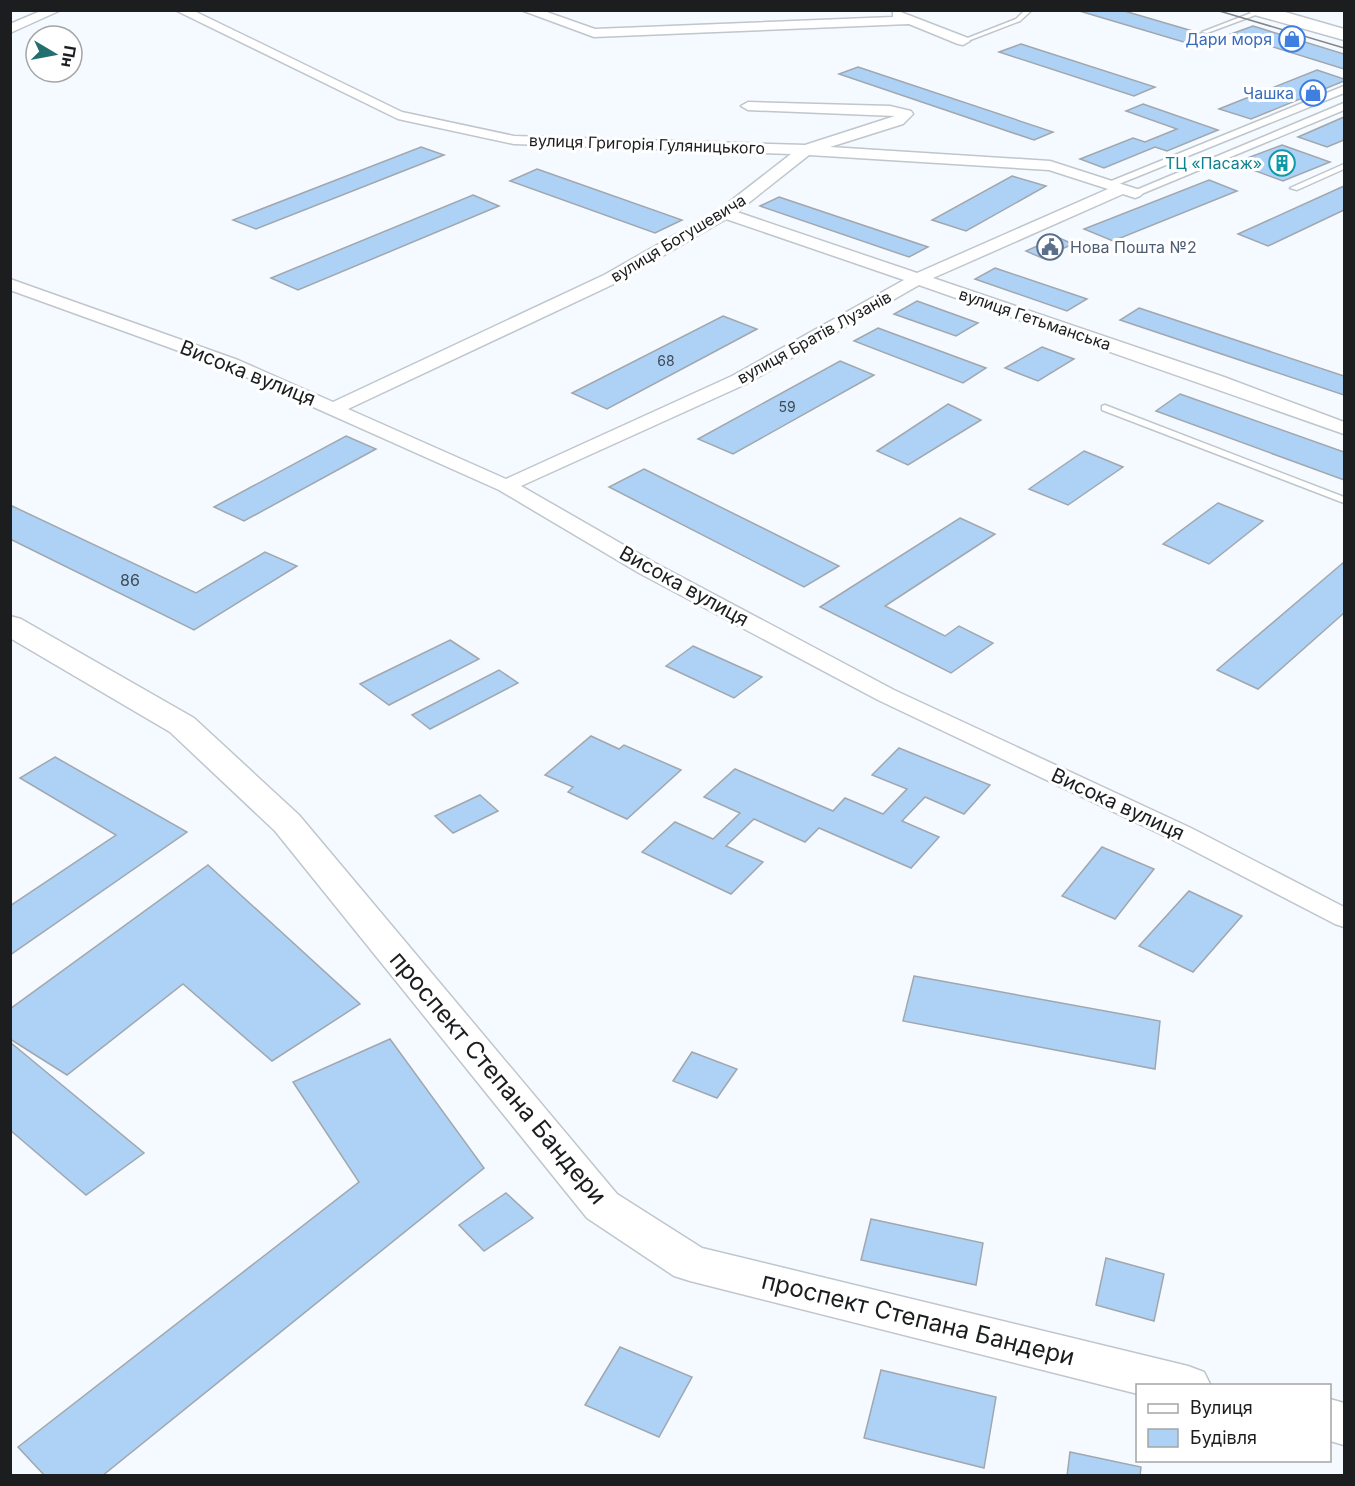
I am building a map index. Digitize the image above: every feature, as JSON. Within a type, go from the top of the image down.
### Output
[{"type":"main road","points":[[1262,11],[1344,35]]},
{"type":"main road","name":"проспект Степана Бандери","points":[[10,625],[183,725],[287,823],[602,1206],[690,1263],[1180,1384]]},
{"type":"street","points":[[10,29],[55,10]]},
{"type":"street","name":"вулиця Григорія Гуляницького","points":[[181,10],[398,115],[514,140],[806,150],[1050,166],[1122,189]]},
{"type":"street","points":[[527,10],[594,33],[911,20]]},
{"type":"street","points":[[884,10],[963,41]]},
{"type":"street","name":"вулиця Братів Лузанів","points":[[506,486],[739,380],[919,278],[1344,89]]},
{"type":"street","name":"вулиця Богушевича","points":[[333,409],[610,279],[725,213],[806,150],[898,121],[906,114],[890,111],[748,106]]},
{"type":"street","name":"вулиця Братів Лузанів","points":[[1122,189],[1344,106]]},
{"type":"street","name":"вулиця Гетьманська","points":[[725,213],[1217,381],[1344,429]]},
{"type":"street","name":"Висока вулиця","points":[[10,284],[232,364],[506,486],[647,568],[886,695],[1182,834],[1344,918]]},
{"type":"lane","points":[[963,41],[1018,20],[1029,10]]},
{"type":"lane","points":[[1205,32],[1262,11]]},
{"type":"lane","points":[[1294,188],[1344,166]]},
{"type":"lane","points":[[1104,408],[1344,500]]},
{"type":"building","points":[[1076,10],[1121,10],[1206,35],[1187,43]]},
{"type":"building","points":[[1253,26],[1344,54],[1344,69],[1231,34]]},
{"type":"building","points":[[1021,44],[1155,87],[1134,96],[999,52]]},
{"type":"building","points":[[858,67],[1053,132],[1034,140],[839,74]]},
{"type":"building","points":[[1317,70],[1344,79],[1344,81],[1251,119],[1219,109]]},
{"type":"building","points":[[1143,104],[1218,130],[1167,151],[1155,147],[1104,168],[1080,159],[1133,138],[1145,142],[1177,129],[1126,111]]},
{"type":"building","points":[[1344,117],[1344,140],[1327,147],[1298,137]]},
{"type":"building","name":"ТЦ «Пасаж»","points":[[1282,145],[1330,162],[1283,181],[1234,163]]},
{"type":"building","points":[[421,147],[444,155],[256,229],[233,220]]},
{"type":"building","points":[[537,169],[682,220],[655,233],[510,181]]},
{"type":"building","points":[[1012,176],[1046,186],[966,231],[932,220]]},
{"type":"building","points":[[1209,180],[1237,191],[1113,241],[1084,229]]},
{"type":"building","points":[[1344,186],[1344,210],[1268,246],[1238,234]]},
{"type":"building","points":[[473,195],[499,206],[298,290],[271,278]]},
{"type":"building","points":[[779,197],[928,247],[909,257],[760,206]]},
{"type":"building","name":"Нова Пошта №2","points":[[1057,237],[1073,244],[1042,258],[1026,251]]},
{"type":"building","points":[[995,268],[1087,299],[1067,311],[975,279]]},
{"type":"building","points":[[917,301],[978,323],[956,336],[894,314]]},
{"type":"building","points":[[1139,308],[1344,376],[1344,395],[1120,320]]},
{"type":"building","points":[[723,316],[757,329],[607,409],[572,393]]},
{"type":"building","points":[[878,328],[986,368],[963,383],[854,341]]},
{"type":"building","points":[[1042,347],[1074,359],[1038,381],[1005,368]]},
{"type":"building","points":[[840,361],[874,375],[733,454],[698,439]]},
{"type":"building","points":[[1180,394],[1344,452],[1344,480],[1156,411]]},
{"type":"building","points":[[948,404],[981,420],[908,465],[877,451]]},
{"type":"building","points":[[346,436],[376,449],[244,521],[214,507]]},
{"type":"building","points":[[1084,451],[1123,467],[1068,505],[1029,489]]},
{"type":"building","points":[[644,469],[839,566],[804,587],[609,487]]},
{"type":"building","points":[[1218,503],[1263,521],[1209,564],[1163,544]]},
{"type":"building","points":[[10,505],[196,593],[265,552],[297,566],[194,630],[10,539]]},
{"type":"building","points":[[960,518],[995,534],[885,606],[945,636],[959,626],[993,643],[951,673],[820,607]]},
{"type":"building","points":[[1344,562],[1344,613],[1258,689],[1217,670]]},
{"type":"building","points":[[450,640],[479,659],[389,705],[360,684]]},
{"type":"building","points":[[693,646],[762,677],[734,698],[666,666]]},
{"type":"building","points":[[499,670],[518,683],[430,729],[412,715]]},
{"type":"building","points":[[591,736],[619,749],[624,745],[681,770],[627,819],[568,792],[573,787],[545,775]]},
{"type":"building","points":[[899,748],[990,785],[964,814],[925,797],[902,821],[939,837],[911,868],[819,828],[805,842],[754,819],[726,846],[763,862],[731,894],[642,852],[675,822],[713,839],[740,813],[704,797],[735,769],[833,811],[845,798],[883,814],[907,789],[872,775]]},
{"type":"building","points":[[55,757],[187,832],[10,955],[10,906],[116,835],[20,778]]},
{"type":"building","points":[[480,795],[498,811],[453,833],[435,816]]},
{"type":"building","points":[[1102,847],[1154,869],[1115,919],[1062,896]]},
{"type":"building","points":[[208,865],[360,1004],[272,1061],[183,984],[67,1075],[10,1039],[10,1009]]},
{"type":"building","points":[[1189,891],[1242,916],[1193,972],[1139,946]]},
{"type":"building","points":[[914,976],[1160,1021],[1155,1069],[903,1021]]},
{"type":"building","points":[[390,1039],[484,1168],[102,1476],[45,1476],[18,1447],[359,1182],[293,1082]]},
{"type":"building","points":[[10,1042],[144,1153],[86,1195],[10,1130]]},
{"type":"building","points":[[692,1052],[737,1069],[717,1098],[673,1081]]},
{"type":"building","points":[[506,1193],[533,1218],[484,1251],[459,1225]]},
{"type":"building","points":[[871,1219],[983,1243],[976,1285],[861,1260]]},
{"type":"building","points":[[1106,1258],[1164,1274],[1154,1321],[1096,1305]]},
{"type":"building","points":[[620,1347],[692,1377],[659,1437],[585,1405]]},
{"type":"building","points":[[881,1370],[996,1397],[984,1468],[864,1438]]},
{"type":"building","points":[[1070,1452],[1141,1467],[1140,1476],[1067,1476]]},
{"type":"tram line","points":[[1216,10],[1344,48]]},
{"type":"place","name":"Дари моря","points":[[1292,39]]},
{"type":"place","name":"Чашка","points":[[1313,93]]},
{"type":"place","name":"ТЦ «Пасаж»","points":[[1282,163]]},
{"type":"place","name":"Нова Пошта №2","points":[[1050,247]]}]
